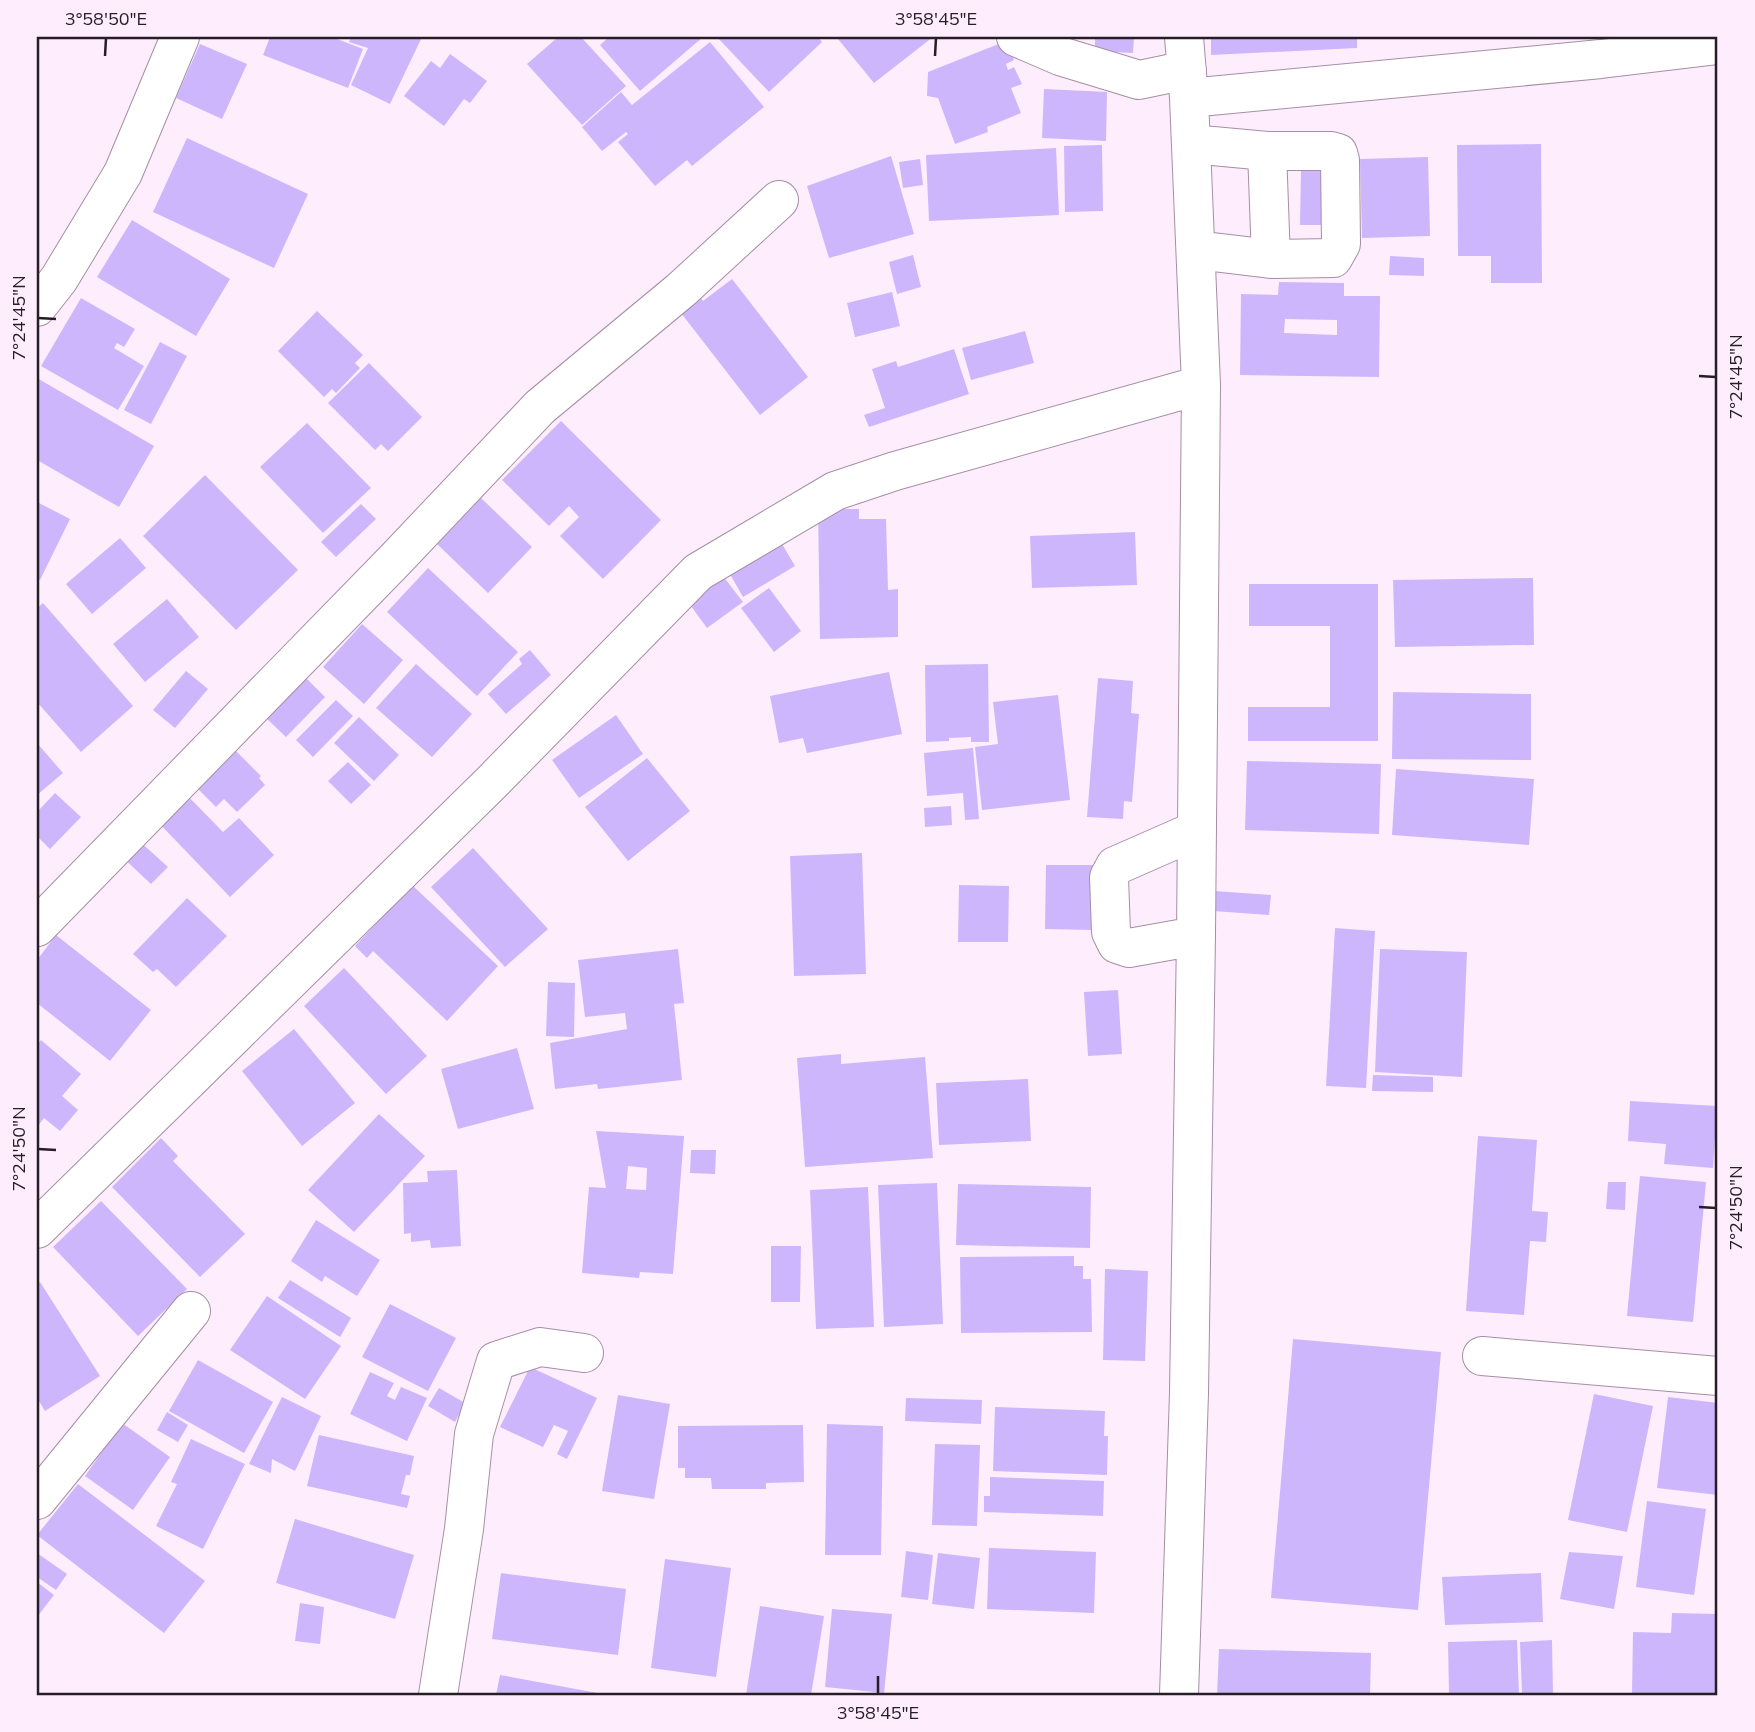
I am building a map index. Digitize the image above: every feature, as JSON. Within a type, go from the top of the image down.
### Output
[{"type":"street","points":[[37,307],[59,279],[123,173],[180,37]]},
{"type":"street","points":[[1016,37],[1072,60],[1139,80],[1187,68],[1588,61],[1718,45]]},
{"type":"street","points":[[1179,1695],[1189,1393],[1201,385],[1187,68]]},
{"type":"street","points":[[1191,144],[1267,151],[1331,151],[1338,153],[1340,160],[1341,244],[1333,257],[1271,259],[1196,250]]},
{"type":"street","points":[[1267,151],[1271,259]]},
{"type":"street","points":[[37,927],[540,407],[681,290],[779,201]]},
{"type":"street","points":[[37,1229],[491,783],[698,572],[835,491],[895,471],[1201,385]]},
{"type":"street","points":[[1196,936],[1129,948],[1117,944],[1111,932],[1109,877],[1115,866],[1197,830]]},
{"type":"street","points":[[37,1500],[191,1311]]},
{"type":"street","points":[[438,1695],[464,1530],[474,1434],[496,1361],[540,1347],[584,1353]]},
{"type":"street","points":[[1482,1356],[1718,1376]]},
{"type":"building","points":[[270,37],[332,37],[363,49],[348,88],[263,55]]},
{"type":"building","points":[[351,37],[422,37],[390,104],[351,85],[368,48],[349,42]]},
{"type":"building","points":[[558,37],[581,37],[626,86],[582,125],[527,64]]},
{"type":"building","points":[[609,37],[703,37],[640,91],[600,45]]},
{"type":"building","points":[[717,37],[818,37],[822,42],[769,92]]},
{"type":"building","points":[[933,37],[874,83],[838,39]]},
{"type":"building","points":[[1095,37],[1134,37],[1133,53],[1095,51]]},
{"type":"building","points":[[1211,37],[1357,37],[1357,48],[1211,55]]},
{"type":"building","points":[[1006,41],[1014,60],[1006,64],[1008,70],[1014,67],[1022,84],[1011,88],[1021,113],[987,127],[988,132],[955,144],[938,98],[927,96],[928,72]]},
{"type":"building","points":[[710,42],[764,107],[692,166],[687,160],[655,186],[618,142],[628,134],[626,132],[602,151],[582,127],[621,92],[632,105]]},
{"type":"building","points":[[200,44],[247,64],[222,119],[176,98]]},
{"type":"building","points":[[450,54],[487,81],[470,103],[464,99],[444,126],[404,96],[431,61],[440,68]]},
{"type":"building","points":[[1044,89],[1107,92],[1106,141],[1042,138]]},
{"type":"building","points":[[187,138],[308,194],[274,268],[153,212]]},
{"type":"building","points":[[1541,144],[1542,283],[1491,283],[1491,256],[1458,256],[1457,145]]},
{"type":"building","points":[[1102,145],[1103,211],[1065,212],[1064,146]]},
{"type":"building","points":[[1056,148],[1059,215],[929,221],[926,155]]},
{"type":"building","points":[[891,156],[914,234],[829,258],[807,186]]},
{"type":"building","points":[[1428,157],[1430,236],[1362,238],[1360,159]]},
{"type":"building","points":[[920,159],[923,185],[903,188],[899,162]]},
{"type":"building","points":[[1301,169],[1330,169],[1329,225],[1300,225]]},
{"type":"building","points":[[132,220],[230,279],[196,336],[97,277]]},
{"type":"building","points":[[913,255],[921,287],[897,294],[889,262]]},
{"type":"building","points":[[1390,256],[1424,258],[1424,276],[1389,275]]},
{"type":"building","points":[[732,279],[808,377],[760,415],[681,313],[701,298],[703,301]]},
{"type":"building","points":[[1279,282],[1344,283],[1344,296],[1380,296],[1379,377],[1240,375],[1241,294],[1278,295]],"holes":[[[1285,319],[1337,320],[1337,335],[1284,333]]]},
{"type":"building","points":[[892,292],[900,326],[855,337],[847,303]]},
{"type":"building","points":[[81,298],[135,329],[124,347],[117,343],[114,348],[144,366],[118,410],[41,366]]},
{"type":"building","points":[[317,311],[363,355],[355,363],[360,368],[336,393],[332,389],[324,397],[278,351]]},
{"type":"building","points":[[1025,331],[1034,363],[971,380],[962,348]]},
{"type":"building","points":[[160,342],[187,356],[151,424],[124,410]]},
{"type":"building","points":[[954,349],[969,394],[869,427],[864,415],[885,408],[872,369],[896,361],[898,367]]},
{"type":"building","points":[[369,363],[422,417],[388,451],[381,444],[375,450],[328,403]]},
{"type":"building","points":[[37,378],[154,446],[119,507],[37,460]]},
{"type":"building","points":[[561,421],[661,520],[603,579],[560,536],[579,517],[569,506],[549,526],[502,480]]},
{"type":"building","points":[[307,423],[371,488],[323,533],[260,467]]},
{"type":"building","points":[[205,475],[298,570],[236,630],[143,536]]},
{"type":"building","points":[[481,498],[532,547],[488,593],[437,544]]},
{"type":"building","points":[[37,502],[70,519],[40,580],[37,578]]},
{"type":"building","points":[[361,504],[376,519],[336,557],[321,542]]},
{"type":"building","points":[[818,509],[859,509],[859,519],[886,519],[888,590],[898,589],[898,637],[820,639]]},
{"type":"building","points":[[775,532],[795,566],[743,597],[723,562]]},
{"type":"building","points":[[1135,532],[1137,585],[1032,588],[1030,536]]},
{"type":"building","points":[[120,538],[146,568],[92,614],[66,584]]},
{"type":"building","points":[[428,568],[518,652],[477,696],[387,612]]},
{"type":"building","points":[[723,576],[743,602],[707,628],[688,602]]},
{"type":"building","points":[[1533,578],[1534,645],[1395,647],[1393,580]]},
{"type":"building","points":[[1249,584],[1378,584],[1378,741],[1248,741],[1248,707],[1330,707],[1330,626],[1249,626]]},
{"type":"building","points":[[769,588],[801,631],[774,652],[741,608]]},
{"type":"building","points":[[167,599],[199,637],[145,682],[113,644]]},
{"type":"building","points":[[43,603],[133,706],[81,752],[37,702],[37,608]]},
{"type":"building","points":[[362,624],[403,660],[364,704],[323,667]]},
{"type":"building","points":[[530,650],[551,675],[506,714],[488,694],[522,664],[519,659]]},
{"type":"building","points":[[416,664],[472,714],[432,757],[376,708]]},
{"type":"building","points":[[988,664],[989,742],[971,742],[971,737],[926,742],[925,665]]},
{"type":"building","points":[[186,671],[208,689],[175,728],[153,710]]},
{"type":"building","points":[[889,672],[902,734],[807,753],[803,738],[779,743],[770,696]]},
{"type":"building","points":[[303,675],[325,697],[286,737],[263,715]]},
{"type":"building","points":[[1098,678],[1133,681],[1131,713],[1139,714],[1132,802],[1124,801],[1123,819],[1087,817]]},
{"type":"building","points":[[1393,692],[1531,694],[1531,760],[1392,759]]},
{"type":"building","points":[[1058,695],[1070,800],[982,810],[975,747],[998,744],[993,702]]},
{"type":"building","points":[[336,700],[353,716],[313,757],[296,740]]},
{"type":"building","points":[[616,715],[643,754],[579,798],[552,760]]},
{"type":"building","points":[[359,717],[399,755],[374,781],[334,743]]},
{"type":"building","points":[[37,743],[63,773],[37,795]]},
{"type":"building","points":[[229,744],[261,776],[259,778],[265,785],[237,812],[224,799],[216,807],[191,782]]},
{"type":"building","points":[[973,748],[979,819],[965,820],[963,793],[927,796],[924,753]]},
{"type":"building","points":[[647,758],[690,811],[628,861],[585,807]]},
{"type":"building","points":[[1247,761],[1381,764],[1379,834],[1245,830]]},
{"type":"building","points":[[348,762],[371,785],[351,804],[328,781]]},
{"type":"building","points":[[1396,769],[1534,779],[1529,845],[1392,835]]},
{"type":"building","points":[[183,791],[223,832],[239,818],[274,855],[230,897],[154,818]]},
{"type":"building","points":[[55,793],[81,817],[50,849],[37,836],[37,812]]},
{"type":"building","points":[[951,806],[952,825],[925,827],[924,808]]},
{"type":"building","points":[[136,838],[168,867],[151,884],[120,855]]},
{"type":"building","points":[[473,848],[548,929],[505,967],[431,887]]},
{"type":"building","points":[[862,853],[866,974],[794,976],[790,856]]},
{"type":"building","points":[[1046,865],[1095,865],[1094,930],[1045,929]]},
{"type":"building","points":[[412,885],[498,966],[447,1021],[373,951],[367,958],[355,946]]},
{"type":"building","points":[[959,885],[1009,886],[1008,942],[958,942]]},
{"type":"building","points":[[1214,891],[1271,895],[1269,915],[1213,911]]},
{"type":"building","points":[[187,898],[227,936],[176,987],[157,969],[153,972],[133,954]]},
{"type":"building","points":[[1335,928],[1375,931],[1366,1088],[1326,1086]]},
{"type":"building","points":[[56,935],[151,1010],[110,1061],[37,1003],[37,960]]},
{"type":"building","points":[[678,949],[684,1003],[674,1004],[682,1080],[598,1089],[597,1084],[555,1089],[550,1043],[627,1029],[625,1013],[585,1017],[578,960]]},
{"type":"building","points":[[1380,949],[1467,952],[1462,1077],[1375,1072]]},
{"type":"building","points":[[344,968],[427,1056],[386,1094],[304,1006]]},
{"type":"building","points":[[548,982],[575,983],[574,1037],[546,1036]]},
{"type":"building","points":[[1118,990],[1122,1054],[1088,1056],[1084,992]]},
{"type":"building","points":[[294,1029],[355,1103],[302,1146],[242,1071]]},
{"type":"building","points":[[41,1040],[81,1074],[62,1096],[78,1110],[60,1131],[44,1118],[37,1127],[37,1045]]},
{"type":"building","points":[[517,1048],[534,1109],[458,1129],[441,1069]]},
{"type":"building","points":[[841,1054],[841,1064],[925,1057],[933,1158],[805,1167],[797,1058]]},
{"type":"building","points":[[1373,1075],[1433,1077],[1433,1092],[1372,1091]]},
{"type":"building","points":[[1028,1079],[1031,1141],[939,1145],[936,1083]]},
{"type":"building","points":[[1630,1101],[1717,1106],[1713,1168],[1664,1164],[1666,1144],[1628,1141]]},
{"type":"building","points":[[379,1114],[425,1156],[354,1232],[308,1190]]},
{"type":"building","points":[[596,1131],[684,1136],[673,1274],[640,1272],[639,1278],[582,1273],[589,1187],[606,1188]],"holes":[[[628,1166],[647,1168],[646,1190],[626,1189]]]},
{"type":"building","points":[[1478,1136],[1537,1140],[1532,1211],[1548,1212],[1546,1242],[1530,1241],[1524,1315],[1466,1311]]},
{"type":"building","points":[[161,1138],[178,1156],[173,1161],[245,1234],[200,1277],[112,1187]]},
{"type":"building","points":[[691,1150],[716,1150],[715,1174],[690,1173]]},
{"type":"building","points":[[457,1170],[461,1246],[431,1248],[430,1240],[411,1242],[411,1233],[404,1234],[403,1183],[428,1182],[427,1171]]},
{"type":"building","points":[[1640,1176],[1706,1182],[1693,1322],[1627,1316]]},
{"type":"building","points":[[1608,1182],[1626,1182],[1625,1210],[1606,1209]]},
{"type":"building","points":[[937,1183],[943,1324],[884,1327],[878,1185]]},
{"type":"building","points":[[958,1184],[1091,1187],[1090,1248],[956,1245]]},
{"type":"building","points":[[868,1187],[874,1327],[816,1329],[810,1190]]},
{"type":"building","points":[[101,1201],[187,1289],[138,1336],[53,1247]]},
{"type":"building","points":[[316,1220],[380,1260],[357,1296],[325,1276],[322,1282],[291,1261]]},
{"type":"building","points":[[771,1246],[801,1246],[800,1302],[771,1302]]},
{"type":"building","points":[[1074,1256],[1074,1266],[1083,1266],[1083,1279],[1091,1279],[1092,1332],[961,1333],[960,1257]]},
{"type":"building","points":[[1105,1269],[1148,1271],[1145,1361],[1103,1360]]},
{"type":"building","points":[[290,1280],[351,1318],[340,1337],[278,1298]]},
{"type":"building","points":[[40,1282],[100,1376],[45,1411],[37,1398],[37,1284]]},
{"type":"building","points":[[267,1296],[341,1346],[305,1399],[230,1350]]},
{"type":"building","points":[[390,1304],[456,1338],[428,1391],[362,1357]]},
{"type":"building","points":[[1293,1339],[1441,1352],[1418,1610],[1271,1598]]},
{"type":"building","points":[[198,1360],[273,1402],[244,1453],[169,1411]]},
{"type":"building","points":[[530,1367],[597,1398],[567,1459],[557,1454],[568,1431],[554,1425],[543,1447],[500,1427]]},
{"type":"building","points":[[370,1372],[394,1383],[387,1396],[395,1400],[401,1387],[427,1398],[407,1441],[350,1414]]},
{"type":"building","points":[[439,1388],[465,1403],[455,1422],[428,1406]]},
{"type":"building","points":[[1594,1394],[1653,1406],[1627,1532],[1568,1520]]},
{"type":"building","points":[[618,1395],[670,1404],[654,1499],[602,1491]]},
{"type":"building","points":[[282,1397],[321,1416],[295,1471],[272,1459],[271,1473],[249,1464]]},
{"type":"building","points":[[1668,1397],[1718,1403],[1718,1495],[1657,1488]]},
{"type":"building","points":[[906,1398],[982,1400],[981,1424],[905,1421]]},
{"type":"building","points":[[995,1407],[1105,1411],[1104,1436],[1108,1436],[1107,1475],[993,1471]]},
{"type":"building","points":[[167,1412],[188,1425],[178,1442],[157,1430]]},
{"type":"building","points":[[122,1423],[170,1457],[133,1510],[85,1476]]},
{"type":"building","points":[[827,1424],[883,1426],[881,1555],[825,1555]]},
{"type":"building","points":[[803,1425],[804,1482],[766,1483],[766,1489],[712,1489],[711,1478],[685,1478],[685,1468],[678,1468],[678,1426]]},
{"type":"building","points":[[319,1435],[414,1456],[410,1475],[406,1475],[401,1494],[410,1496],[407,1508],[307,1486]]},
{"type":"building","points":[[191,1439],[245,1464],[203,1549],[156,1526],[177,1484],[171,1482]]},
{"type":"building","points":[[935,1444],[980,1445],[977,1526],[932,1525]]},
{"type":"building","points":[[990,1477],[1104,1481],[1103,1516],[984,1512],[984,1496],[990,1496]]},
{"type":"building","points":[[78,1484],[205,1581],[164,1633],[37,1535]]},
{"type":"building","points":[[1647,1501],[1706,1509],[1694,1595],[1636,1587]]},
{"type":"building","points":[[295,1519],[414,1555],[395,1619],[276,1583]]},
{"type":"building","points":[[989,1548],[1096,1552],[1094,1613],[987,1609]]},
{"type":"building","points":[[906,1551],[933,1555],[928,1600],[901,1597]]},
{"type":"building","points":[[1569,1552],[1623,1556],[1614,1609],[1560,1599]]},
{"type":"building","points":[[37,1553],[67,1574],[56,1590],[37,1577]]},
{"type":"building","points":[[938,1553],[980,1558],[974,1609],[932,1604]]},
{"type":"building","points":[[665,1559],[731,1568],[716,1677],[651,1668]]},
{"type":"building","points":[[501,1573],[626,1589],[618,1655],[492,1639]]},
{"type":"building","points":[[1541,1573],[1543,1622],[1445,1625],[1442,1577]]},
{"type":"building","points":[[37,1582],[54,1595],[37,1617]]},
{"type":"building","points":[[300,1603],[324,1607],[320,1644],[295,1641]]},
{"type":"building","points":[[760,1606],[824,1616],[811,1695],[746,1695]]},
{"type":"building","points":[[832,1609],[892,1614],[884,1693],[825,1687]]},
{"type":"building","points":[[1672,1613],[1718,1614],[1718,1695],[1632,1695],[1633,1632],[1671,1633]]},
{"type":"building","points":[[1517,1640],[1519,1695],[1449,1695],[1448,1642]]},
{"type":"building","points":[[1552,1640],[1553,1694],[1522,1695],[1520,1642]]},
{"type":"building","points":[[1219,1649],[1371,1653],[1370,1695],[1217,1695]]},
{"type":"building","points":[[500,1675],[603,1694],[603,1695],[496,1695]]}]
